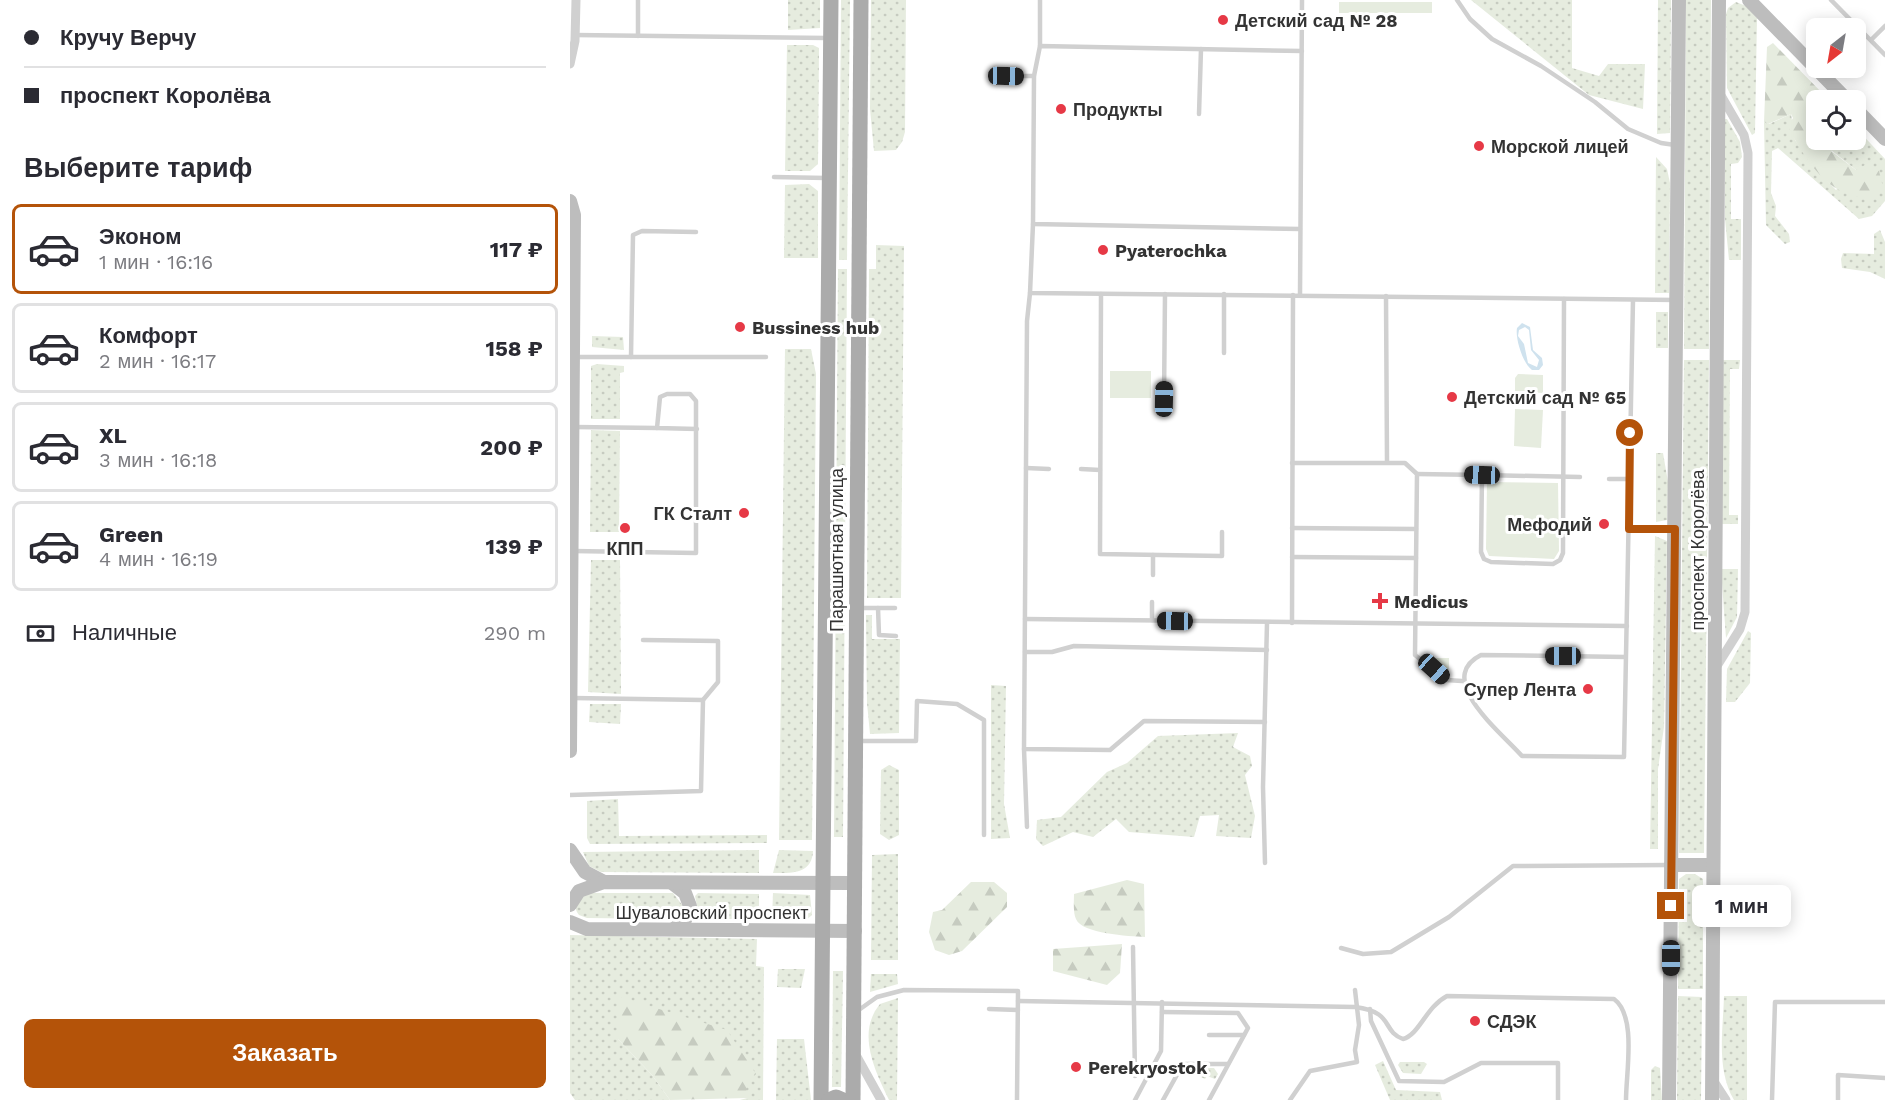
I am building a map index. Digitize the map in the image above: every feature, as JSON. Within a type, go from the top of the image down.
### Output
[{"type":"main road","name":"Парашютная улица","points":[[821,1100],[831,0]]},
{"type":"main road","name":"Парашютная улица","points":[[853,1100],[856,1055],[855,608],[861,0]]},
{"type":"main road","points":[[829,1100],[836,1097],[843,1100]]},
{"type":"street","points":[[570,64],[576,35],[576,0]]},
{"type":"street","name":"проспект Королёва","points":[[1669,1100],[1679,0]]},
{"type":"street","name":"проспект Королёва","points":[[1712,1100],[1719,0]]},
{"type":"street","points":[[1749,0],[1837,90]]},
{"type":"street","points":[[1715,669],[1740,629],[1745,612],[1748,153],[1744,135],[1718,91]]},
{"type":"street","points":[[1866,119],[1885,139]]},
{"type":"street","points":[[570,201],[574,215],[570,751]]},
{"type":"street","name":"Шуваловский проспект","points":[[570,850],[585,872],[604,882]]},
{"type":"street","points":[[1671,865],[1713,865]]},
{"type":"street","name":"Шуваловский проспект","points":[[570,905],[579,891],[604,882],[855,883]]},
{"type":"street","points":[[672,882],[685,893],[690,906],[685,920],[674,929]]},
{"type":"street","name":"Шуваловский проспект","points":[[570,922],[587,929],[855,931]]},
{"type":"street","points":[[856,1055],[881,1100]]},
{"type":"street","points":[[1713,1080],[1726,1100]]},
{"type":"lane","points":[[638,0],[638,36]]},
{"type":"lane","points":[[1027,827],[1024,652],[1027,321],[1032,224],[1034,76],[1040,46],[1040,0]]},
{"type":"lane","points":[[1300,295],[1302,0]]},
{"type":"lane","points":[[1457,0],[1470,20],[1492,39],[1541,66],[1595,102],[1628,129],[1661,143],[1678,145]]},
{"type":"lane","points":[[1831,0],[1885,55]]},
{"type":"lane","points":[[1871,40],[1885,26]]},
{"type":"lane","points":[[576,35],[830,38]]},
{"type":"lane","points":[[1040,46],[1302,51]]},
{"type":"lane","points":[[1199,114],[1201,49]]},
{"type":"lane","points":[[1006,76],[1034,76]]},
{"type":"lane","points":[[774,177],[829,178]]},
{"type":"lane","points":[[1032,224],[1300,229]]},
{"type":"lane","points":[[631,357],[633,235],[642,231],[696,232]]},
{"type":"lane","points":[[1030,293],[1676,300]]},
{"type":"lane","points":[[1101,294],[1100,554],[1222,556],[1222,532]]},
{"type":"lane","points":[[1164,399],[1166,294]]},
{"type":"lane","points":[[1224,294],[1224,352]]},
{"type":"lane","points":[[1292,623],[1293,295]]},
{"type":"lane","points":[[1386,296],[1387,462]]},
{"type":"lane","points":[[1482,475],[1481,552],[1484,559],[1499,563],[1553,564],[1560,560],[1563,553],[1564,298]]},
{"type":"lane","points":[[1626,657],[1481,655],[1469,661],[1462,681],[1469,697],[1522,756],[1624,757],[1629,529],[1633,300]]},
{"type":"lane","points":[[573,357],[766,357]]},
{"type":"lane","points":[[572,551],[696,553],[697,404],[690,394],[667,394],[660,398],[657,428]]},
{"type":"lane","points":[[572,421],[697,429]]},
{"type":"lane","points":[[1292,463],[1387,462],[1405,463],[1417,474],[1580,477]]},
{"type":"lane","points":[[1026,468],[1049,469]]},
{"type":"lane","points":[[1080,469],[1100,470]]},
{"type":"lane","points":[[1417,474],[1415,655],[1446,680],[1462,681]]},
{"type":"lane","points":[[1609,478],[1629,479]]},
{"type":"lane","points":[[1292,528],[1416,529]]},
{"type":"lane","points":[[1629,529],[1675,529]]},
{"type":"lane","points":[[1153,555],[1153,575]]},
{"type":"lane","points":[[1292,557],[1416,558]]},
{"type":"lane","points":[[1152,602],[1152,620]]},
{"type":"lane","points":[[855,608],[895,608]]},
{"type":"lane","points":[[878,608],[879,635],[896,636]]},
{"type":"lane","points":[[1025,619],[1627,626]]},
{"type":"lane","points":[[1265,862],[1267,623]]},
{"type":"lane","points":[[570,795],[701,791],[703,700],[718,682],[718,641],[643,640]]},
{"type":"lane","points":[[1024,652],[1052,652],[1074,646],[1267,650]]},
{"type":"lane","points":[[571,698],[703,700]]},
{"type":"lane","points":[[855,741],[916,741],[917,701],[957,704],[984,720],[984,835]]},
{"type":"lane","points":[[1024,749],[1110,750],[1144,721],[1265,722]]},
{"type":"lane","points":[[1341,948],[1363,954],[1391,952],[1449,917],[1513,866],[1671,865]]},
{"type":"lane","points":[[1133,947],[1135,1076]]},
{"type":"lane","points":[[856,1012],[877,997],[904,990],[1018,992],[1017,1100]]},
{"type":"lane","points":[[1290,1100],[1310,1071],[1357,1062],[1355,1050],[1359,1025],[1355,1007],[1355,990]]},
{"type":"lane","points":[[1018,1001],[1355,1007],[1370,1009],[1382,1014],[1396,1036],[1402,1039],[1414,1033],[1435,1002],[1446,996],[1614,999],[1623,1006],[1628,1020],[1626,1100]]},
{"type":"lane","points":[[1135,1100],[1161,1051],[1162,1002]]},
{"type":"lane","points":[[1772,1100],[1775,1002],[1885,1002]]},
{"type":"lane","points":[[989,1009],[1018,1010]]},
{"type":"lane","points":[[1370,1009],[1371,1022],[1399,1081],[1444,1082],[1481,1063],[1558,1063],[1558,1100]]},
{"type":"lane","points":[[1162,1012],[1238,1013],[1248,1028],[1209,1100]]},
{"type":"lane","points":[[1209,1035],[1244,1035]]},
{"type":"lane","points":[[1163,1100],[1183,1065],[1228,1064]]},
{"type":"lane","points":[[1838,1100],[1838,1075],[1885,1078]]},
{"type":"green space","points":[[788,0],[820,0],[820,28],[788,30]]},
{"type":"green space","points":[[841,0],[850,0],[847,260],[839,260]]},
{"type":"green space","points":[[871,0],[906,0],[905,132],[896,150],[874,151],[870,109]]},
{"type":"green space","points":[[1471,0],[1572,0],[1572,68],[1599,76],[1608,64],[1645,64],[1643,109],[1589,95]]},
{"type":"green space","points":[[1658,0],[1671,0],[1670,133],[1657,134]]},
{"type":"green space","points":[[1686,0],[1711,0],[1709,349],[1684,349]]},
{"type":"green space","points":[[1339,2],[1432,2],[1432,13],[1339,13]]},
{"type":"green space","points":[[1736,2],[1746,6],[1757,18],[1755,133],[1752,135],[1727,88],[1726,14],[1728,8]]},
{"type":"green space","points":[[1773,43],[1819,90],[1806,90],[1806,150],[1832,150],[1856,170],[1867,164],[1879,171],[1883,187],[1876,195],[1859,197],[1847,194],[1825,180],[1808,160],[1788,126],[1793,118],[1791,114],[1768,124],[1764,122],[1767,47]]},
{"type":"green space","points":[[787,45],[813,45],[819,48],[818,164],[810,171],[785,171]]},
{"type":"green space","points":[[1791,114],[1795,140],[1814,167],[1836,190],[1856,170],[1831,150],[1866,150],[1866,139],[1885,159],[1885,201],[1872,216],[1859,219],[1778,148],[1772,151],[1771,193],[1776,206],[1775,216],[1789,234],[1790,242],[1785,244],[1766,225],[1764,122],[1769,124]]},
{"type":"green space","points":[[1725,119],[1740,142],[1742,157],[1738,163],[1731,164],[1731,219],[1741,219],[1741,260],[1729,260],[1725,219]]},
{"type":"green space","points":[[1656,157],[1667,169],[1670,183],[1669,293],[1655,293]]},
{"type":"green space","points":[[809,184],[818,191],[818,258],[784,258],[785,185]]},
{"type":"green space","points":[[1880,230],[1885,242],[1885,279],[1870,272],[1842,268],[1843,253],[1874,254],[1874,234]]},
{"type":"green space","points":[[876,245],[904,246],[901,598],[867,598],[869,269],[876,269]]},
{"type":"green space","points":[[838,269],[847,269],[843,837],[834,837]]},
{"type":"green space","points":[[1656,312],[1668,312],[1668,348],[1656,348]]},
{"type":"green space","points":[[592,336],[623,337],[624,350],[592,347]]},
{"type":"green space","points":[[785,349],[811,349],[816,374],[812,840],[779,840]]},
{"type":"green space","points":[[1684,360],[1709,360],[1704,853],[1679,853]]},
{"type":"green space","points":[[1723,360],[1740,360],[1739,369],[1730,369],[1729,515],[1738,515],[1738,524],[1721,524]]},
{"type":"green space","points":[[597,364],[624,366],[624,372],[620,373],[620,419],[591,419],[591,366]]},
{"type":"green space","points":[[1110,371],[1151,371],[1151,398],[1110,398]]},
{"type":"green space","points":[[1518,374],[1543,375],[1543,393],[1515,391],[1515,378]]},
{"type":"green space","points":[[1515,409],[1543,410],[1541,448],[1514,446]]},
{"type":"green space","points":[[591,430],[620,431],[619,532],[590,532]]},
{"type":"green space","points":[[1656,453],[1663,453],[1668,482],[1667,520],[1656,522]]},
{"type":"green space","points":[[1487,482],[1558,483],[1559,551],[1554,559],[1489,556],[1486,549]]},
{"type":"green space","points":[[1655,536],[1667,541],[1664,727],[1658,769],[1658,849],[1650,849]]},
{"type":"green space","points":[[591,560],[620,560],[621,694],[588,692]]},
{"type":"green space","points":[[1721,569],[1738,569],[1737,617],[1726,638]]},
{"type":"green space","points":[[866,615],[872,615],[872,639],[900,639],[899,733],[870,734],[867,703]]},
{"type":"green space","points":[[1748,631],[1751,633],[1750,683],[1735,702],[1726,702],[1727,669]]},
{"type":"green space","points":[[1428,658],[1449,658],[1449,679],[1446,679]]},
{"type":"green space","points":[[991,685],[1006,686],[1004,804],[1010,838],[991,839]]},
{"type":"green space","points":[[590,704],[621,704],[620,724],[589,722]]},
{"type":"green space","points":[[1238,733],[1233,747],[1250,756],[1252,766],[1245,775],[1255,816],[1251,838],[1216,836],[1219,815],[1200,816],[1194,837],[1129,832],[1116,819],[1093,837],[1073,832],[1043,846],[1036,839],[1037,820],[1061,817],[1107,772],[1127,763],[1158,736]]},
{"type":"green space","points":[[889,765],[899,770],[899,835],[889,840],[880,834],[881,770]]},
{"type":"green space","points":[[618,799],[619,836],[767,835],[767,843],[590,844],[587,838],[587,801]]},
{"type":"green space","points":[[759,850],[759,873],[601,872],[589,866],[583,852]]},
{"type":"green space","points":[[779,850],[813,851],[812,859],[809,865],[799,871],[773,873]]},
{"type":"green space","points":[[898,854],[898,960],[871,960],[872,855]]},
{"type":"green space","points":[[1686,874],[1695,874],[1703,879],[1703,989],[1678,989],[1679,879]]},
{"type":"green space","points":[[1127,880],[1144,884],[1145,937],[1096,931],[1080,924],[1074,914],[1074,894]]},
{"type":"green space","points":[[971,882],[994,882],[1007,893],[1007,907],[962,951],[949,955],[935,950],[929,932],[933,912],[942,910]]},
{"type":"green space","points":[[587,893],[673,893],[683,906],[682,912],[672,919],[587,918],[579,915],[576,905]]},
{"type":"green space","points":[[698,893],[759,894],[759,919],[697,919],[694,917],[697,906],[695,896]]},
{"type":"green space","points":[[773,893],[810,895],[812,915],[806,920],[772,920]]},
{"type":"green space","points":[[570,935],[757,939],[756,966],[764,967],[763,1100],[740,1100],[747,1098],[618,1039],[652,1075],[670,1100],[575,1100],[570,1093]]},
{"type":"green space","points":[[1122,944],[1120,973],[1107,985],[1053,971],[1053,949]]},
{"type":"green space","points":[[778,969],[805,969],[801,988],[777,987]]},
{"type":"green space","points":[[833,971],[843,971],[841,1087],[832,1087]]},
{"type":"green space","points":[[871,974],[897,974],[898,984],[870,992]]},
{"type":"green space","points":[[617,996],[727,1030],[756,1074],[746,1086],[747,1098],[670,1100],[652,1075],[618,1039]]},
{"type":"green space","points":[[1678,996],[1702,997],[1701,1100],[1677,1100]]},
{"type":"green space","points":[[1724,996],[1747,996],[1747,1100],[1734,1100],[1725,1076],[1722,1050]]},
{"type":"green space","points":[[898,998],[897,1100],[889,1100],[870,1052],[869,1027],[880,1004]]},
{"type":"green space","points":[[777,1039],[804,1039],[811,1100],[776,1100]]},
{"type":"green space","points":[[1383,1061],[1396,1090],[1440,1092],[1442,1100],[1390,1100],[1375,1065]]},
{"type":"green space","points":[[1400,1062],[1427,1064],[1421,1074],[1403,1073],[1398,1065]]},
{"type":"green space","points":[[1655,1066],[1660,1068],[1662,1100],[1651,1100],[1651,1070]]},
{"type":"green space","points":[[1214,1068],[1218,1074],[1215,1079],[1207,1076],[1205,1079],[1187,1070]]},
{"type":"water","points":[[1522,323],[1530,327],[1533,350],[1542,358],[1543,365],[1539,370],[1532,370],[1523,357],[1518,344],[1517,328]],"holes":[[[1525,327],[1529,330],[1531,350],[1539,360],[1537,367],[1528,363],[1524,344],[1518,336],[1519,330]]]},
{"type":"place","name":"Детский сад № 28","points":[[1223,20]]},
{"type":"place","name":"Продукты","points":[[1061,109]]},
{"type":"place","name":"Морской лицей","points":[[1479,146]]},
{"type":"place","name":"Pyaterochka","points":[[1103,250]]},
{"type":"place","name":"Bussiness hub","points":[[740,327]]},
{"type":"place","name":"Детский сад № 65","points":[[1452,397]]},
{"type":"place","name":"ГК Сталт","points":[[744,513]]},
{"type":"place","name":"Мефодий","points":[[1604,524]]},
{"type":"place","name":"КПП","points":[[625,528]]},
{"type":"place","name":"Medicus","points":[[1380,601]]},
{"type":"place","name":"Супер Лента","points":[[1588,689]]},
{"type":"place","name":"СДЭК","points":[[1475,1021]]},
{"type":"place","name":"Perekryostok","points":[[1076,1067]]},
{"type":"route","points":[[1630,433],[1629,529],[1675,529],[1671,906]]}]
